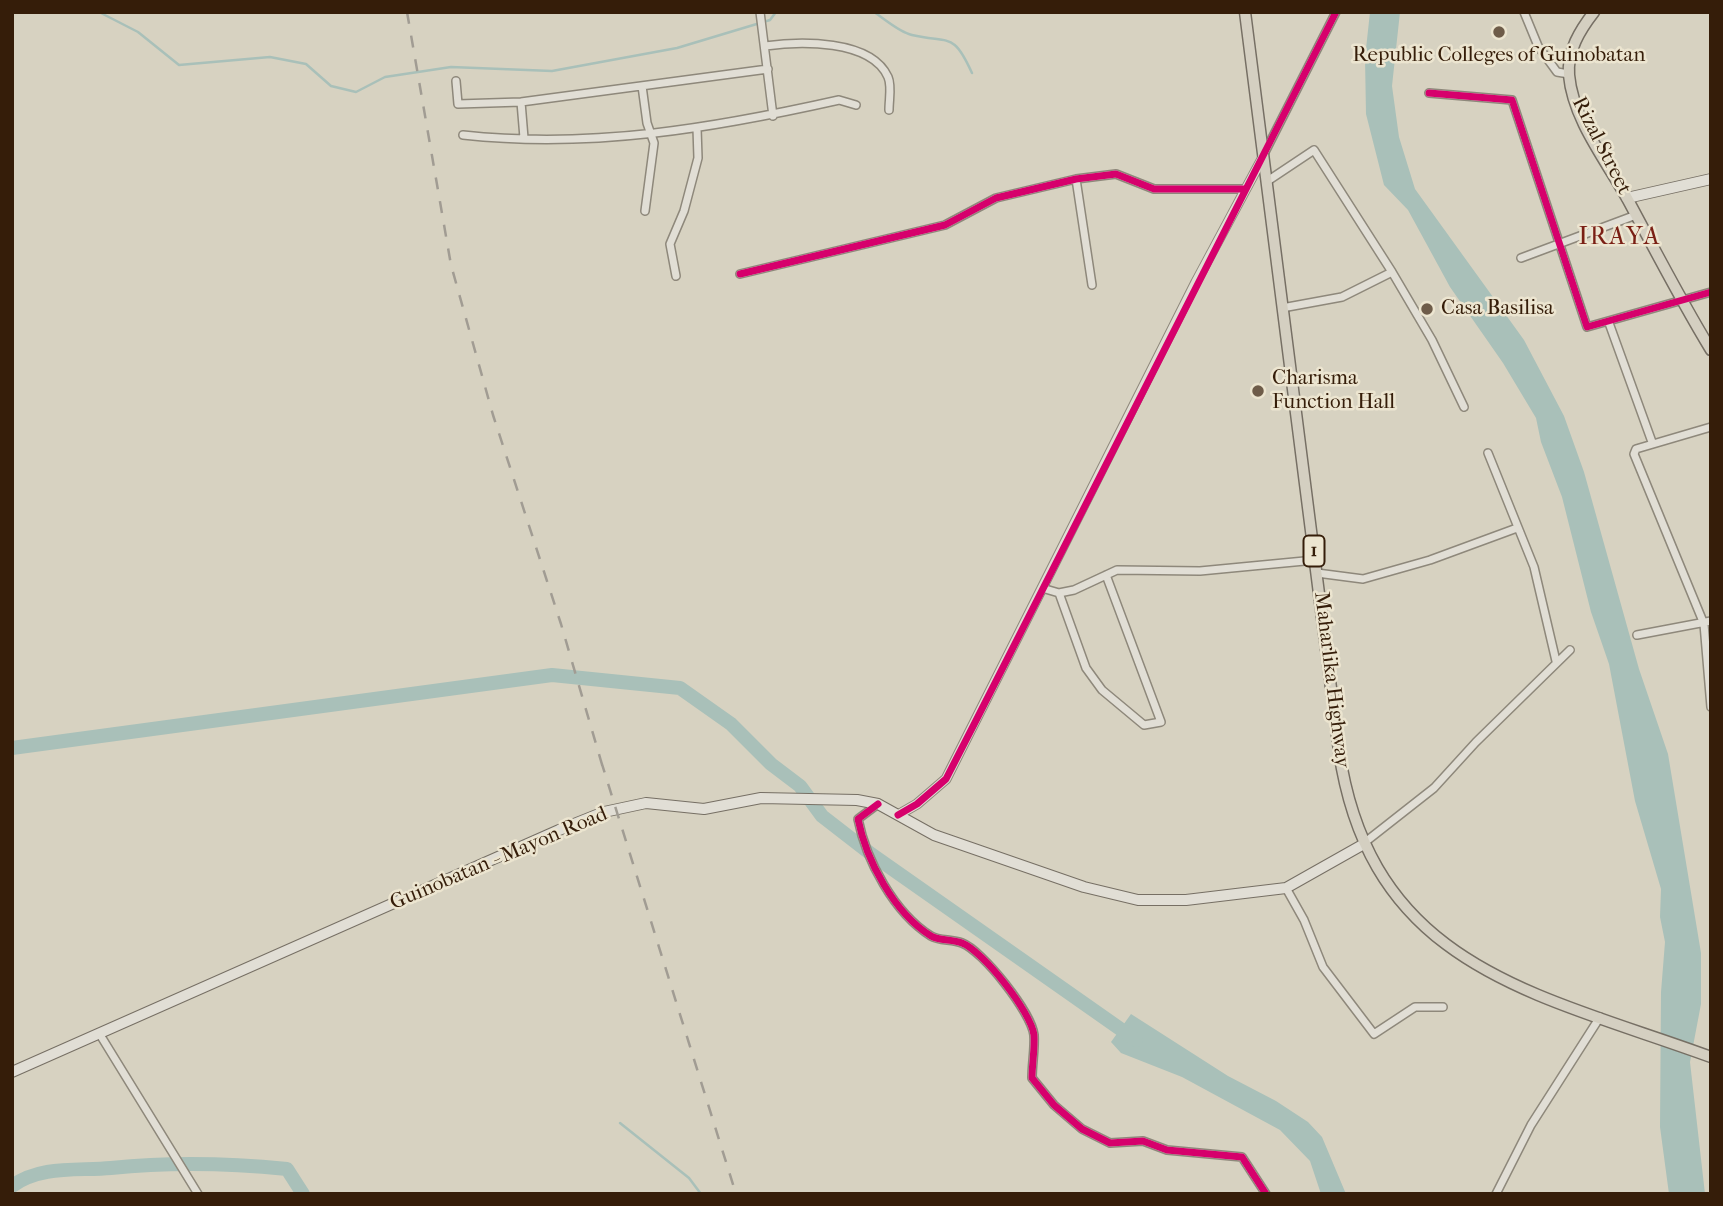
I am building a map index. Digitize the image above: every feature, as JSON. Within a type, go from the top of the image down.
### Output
[{"type":"main road","name":"Maharlika Highway","points":[[1245,12],[1342,771],[1364,844],[1399,901],[1454,952],[1508,983],[1711,1057]]},
{"type":"main road","name":"Rizal Street","points":[[1594,12],[1577,37],[1569,74],[1573,96],[1587,128],[1711,350]]},
{"type":"main road","points":[[1627,198],[1711,178]]},
{"type":"main road","name":"Guinobatan - Mayon Road","points":[[12,1072],[604,812],[646,803],[704,809],[735,802],[789,797],[878,804],[933,835],[1084,887],[1138,900],[1186,900],[1286,888],[1364,844]]},
{"type":"street","points":[[760,12],[773,116]]},
{"type":"street","points":[[898,816],[937,790],[946,779],[1336,12]]},
{"type":"street","points":[[1524,12],[1538,46],[1557,72],[1569,74]]},
{"type":"street","points":[[765,46],[807,42],[852,49],[881,66],[887,76],[889,110]]},
{"type":"street","points":[[456,81],[458,104],[521,102],[768,69]]},
{"type":"street","points":[[642,86],[647,123],[654,144],[645,211]]},
{"type":"street","points":[[1429,93],[1512,100],[1587,327],[1609,323],[1711,292]]},
{"type":"street","points":[[463,135],[592,139],[652,134],[773,116],[839,100],[856,105]]},
{"type":"street","points":[[521,102],[524,138]]},
{"type":"street","points":[[676,276],[670,244],[684,211],[698,158],[697,128]]},
{"type":"street","points":[[1266,183],[1314,150],[1432,340],[1464,407]]},
{"type":"street","points":[[740,274],[946,225],[996,198],[1076,179],[1116,174],[1154,188],[1245,189]]},
{"type":"street","points":[[1076,179],[1092,285]]},
{"type":"street","points":[[1521,258],[1636,215]]},
{"type":"street","points":[[1282,308],[1342,297],[1392,272]]},
{"type":"street","points":[[1609,323],[1652,442]]},
{"type":"street","points":[[1711,427],[1652,442],[1636,450],[1636,459],[1707,623],[1711,707]]},
{"type":"street","points":[[1488,453],[1534,568],[1556,661]]},
{"type":"street","points":[[1317,573],[1363,579],[1430,560],[1517,528]]},
{"type":"street","points":[[1042,588],[1059,593],[1074,590],[1117,570],[1211,570],[1315,560]]},
{"type":"street","points":[[1059,593],[1086,668],[1102,690],[1144,725],[1161,722],[1106,575]]},
{"type":"street","points":[[1637,635],[1707,623]]},
{"type":"street","points":[[1364,844],[1450,773],[1476,742],[1570,650]]},
{"type":"street","points":[[878,804],[858,819],[884,887],[896,904],[932,937],[963,943],[981,956],[989,966],[1022,1009],[1034,1034],[1032,1078],[1054,1105],[1082,1129],[1110,1143],[1143,1141],[1167,1150],[1242,1157],[1266,1194]]},
{"type":"street","points":[[1286,888],[1304,920],[1323,967],[1374,1034],[1415,1007],[1443,1007]]},
{"type":"street","points":[[1496,1194],[1531,1125],[1600,1017]]},
{"type":"street","points":[[99,1033],[198,1194]]},
{"type":"water","points":[[1370,12],[1400,12],[1392,86],[1399,137],[1415,189],[1524,340],[1564,416],[1584,472],[1639,669],[1668,754],[1701,953],[1701,1004],[1690,1062],[1705,1194],[1669,1194],[1660,1127],[1661,992],[1665,942],[1660,917],[1661,889],[1635,801],[1609,664],[1591,612],[1562,497],[1541,442],[1536,418],[1503,363],[1450,287],[1408,210],[1384,185],[1366,114],[1365,58]]},
{"type":"water","points":[[1131,1014],[1228,1076],[1276,1101],[1308,1122],[1322,1137],[1346,1194],[1321,1194],[1310,1161],[1280,1130],[1182,1077],[1121,1053],[1111,1042]]},
{"type":"waterway","points":[[99,12],[138,32],[179,65],[270,57],[306,64],[331,86],[356,92],[385,77],[451,67],[552,71],[677,48],[770,20],[776,12]]},
{"type":"waterway","points":[[874,12],[897,29],[955,45],[972,73]]},
{"type":"waterway","points":[[12,748],[552,675],[680,688],[731,724],[771,764],[800,786],[822,816],[871,854],[1136,1040]]},
{"type":"waterway","points":[[620,1123],[689,1178],[701,1194]]},
{"type":"waterway","points":[[12,1186],[23,1179],[60,1170],[221,1164],[287,1169],[303,1194]]},
{"type":"railway","points":[[407,12],[451,265],[493,415],[561,624],[603,768]]},
{"type":"railway","points":[[601,761],[736,1194]]},
{"type":"cycle path","points":[[898,815],[917,804],[946,779],[1336,12]]},
{"type":"cycle path","points":[[1429,93],[1512,100],[1587,327],[1711,292]]},
{"type":"cycle path","points":[[740,274],[945,225],[996,198],[1076,179],[1116,174],[1154,189],[1245,189]]},
{"type":"cycle path","points":[[878,804],[858,819],[868,851],[884,884],[905,914],[918,926],[934,938],[962,943],[971,948],[1005,983],[1024,1012],[1034,1035],[1032,1078],[1054,1105],[1082,1129],[1110,1143],[1143,1141],[1167,1150],[1242,1157],[1266,1194]]},
{"type":"place","name":"Republic Colleges of Guinobatan","points":[[1499,32]]},
{"type":"place","name":"Casa Basilisa","points":[[1427,309]]},
{"type":"place","name":"Charisma Function Hall","points":[[1258,391]]},
{"type":"district","name":"IRAYA","points":[[1620,238]]}]
